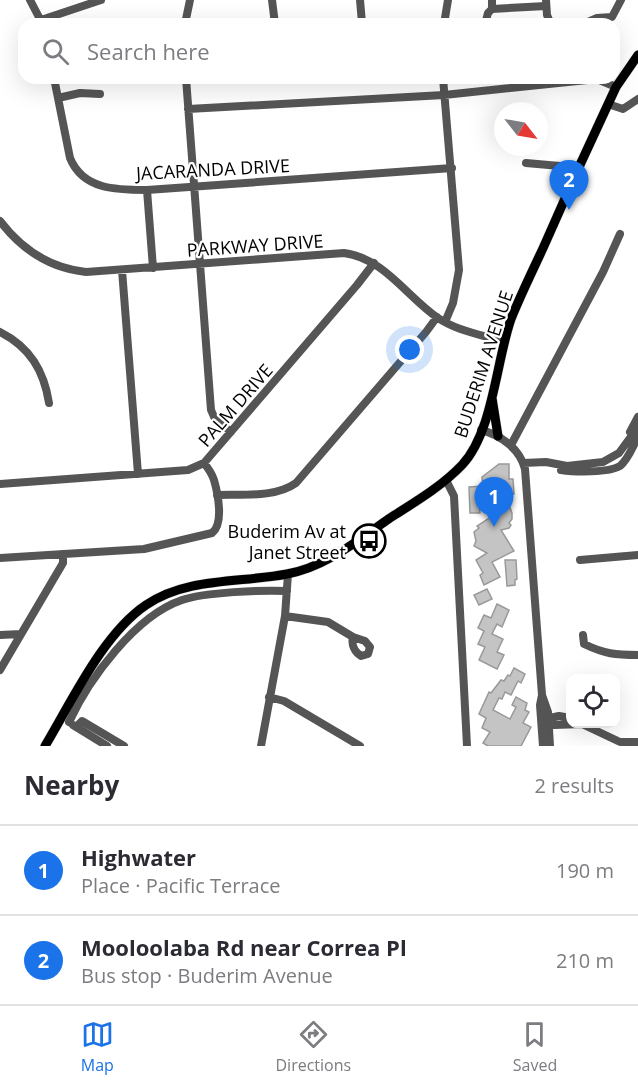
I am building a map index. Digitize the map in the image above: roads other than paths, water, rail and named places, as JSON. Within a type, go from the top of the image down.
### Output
[{"type":"main road","name":"BUDERIM AVENUE","points":[[620,81],[638,55]]},
{"type":"main road","name":"BUDERIM AVENUE","points":[[45,746],[69,723],[114,634],[147,604],[176,590],[195,585],[288,574],[311,567],[331,557],[446,480],[470,455],[482,429],[512,319],[618,84]]},
{"type":"main road","points":[[492,396],[498,436]]},
{"type":"street","points":[[30,0],[40,18]]},
{"type":"street","points":[[53,18],[101,0]]},
{"type":"street","points":[[186,18],[190,0]]},
{"type":"street","points":[[272,0],[274,18]]},
{"type":"street","points":[[360,0],[362,18]]},
{"type":"street","points":[[445,18],[448,0]]},
{"type":"street","points":[[597,18],[612,17],[621,0]]},
{"type":"street","points":[[487,18],[492,4],[546,3],[549,18]]},
{"type":"street","name":"JACARANDA DRIVE","points":[[55,84],[70,158],[78,173],[85,180],[99,186],[147,190],[452,168]]},
{"type":"street","points":[[187,84],[211,410],[215,419],[231,432]]},
{"type":"street","points":[[443,84],[459,270],[453,303],[445,322]]},
{"type":"street","points":[[189,109],[444,95],[549,84]]},
{"type":"street","points":[[609,84],[616,87]]},
{"type":"street","points":[[58,98],[80,93],[100,94]]},
{"type":"street","points":[[608,104],[623,109],[638,99]]},
{"type":"street","points":[[526,163],[560,166],[577,172]]},
{"type":"street","points":[[147,190],[153,268]]},
{"type":"street","name":"PARKWAY DRIVE","points":[[0,221],[22,245],[50,263],[86,272],[344,254],[362,257],[374,263],[445,322],[504,342]]},
{"type":"street","points":[[511,445],[620,234]]},
{"type":"street","name":"PALM DRIVE","points":[[0,484],[188,470],[204,463],[374,263]]},
{"type":"street","points":[[122,270],[138,474]]},
{"type":"street","points":[[217,495],[278,492],[296,483],[437,317]]},
{"type":"street","points":[[0,332],[17,343],[34,362],[45,379],[49,403]]},
{"type":"street","points":[[625,445],[638,417]]},
{"type":"street","points":[[523,463],[546,462],[567,466],[603,462],[614,457],[638,427]]},
{"type":"street","points":[[482,429],[511,445],[523,463],[528,500],[543,695],[552,712],[566,717]]},
{"type":"street","points":[[546,462],[556,469],[570,471],[614,469],[624,462],[638,437]]},
{"type":"street","points":[[0,558],[144,549],[212,533],[218,526],[217,495],[214,480],[204,463]]},
{"type":"street","points":[[446,480],[454,496],[467,746]]},
{"type":"street","points":[[0,670],[63,563],[63,555]]},
{"type":"street","points":[[580,560],[638,555]]},
{"type":"street","points":[[261,746],[285,616],[288,574]]},
{"type":"street","points":[[69,723],[76,707],[90,686],[129,637],[154,614],[171,604],[198,596],[287,591]]},
{"type":"street","points":[[285,616],[328,622],[353,637]]},
{"type":"street","points":[[0,635],[21,634]]},
{"type":"street","points":[[582,635],[584,645],[602,653],[638,655]]},
{"type":"street","points":[[543,695],[540,705],[550,743]]},
{"type":"street","points":[[269,697],[284,701],[360,746]]},
{"type":"street","points":[[543,746],[547,705]]},
{"type":"street","points":[[546,721],[559,716]]},
{"type":"street","points":[[69,723],[82,721],[124,746]]},
{"type":"street","points":[[546,721],[566,726],[550,743]]},
{"type":"street","points":[[69,723],[107,746]]},
{"type":"street","points":[[591,728],[620,742],[638,742]]},
{"type":"place","name":"Mooloolaba Rd near Correa Pl","points":[[569,210]]},
{"type":"place","name":"Highwater","points":[[494,527]]},
{"type":"place","name":"Buderim Av at Janet Street","points":[[369,541]]}]
